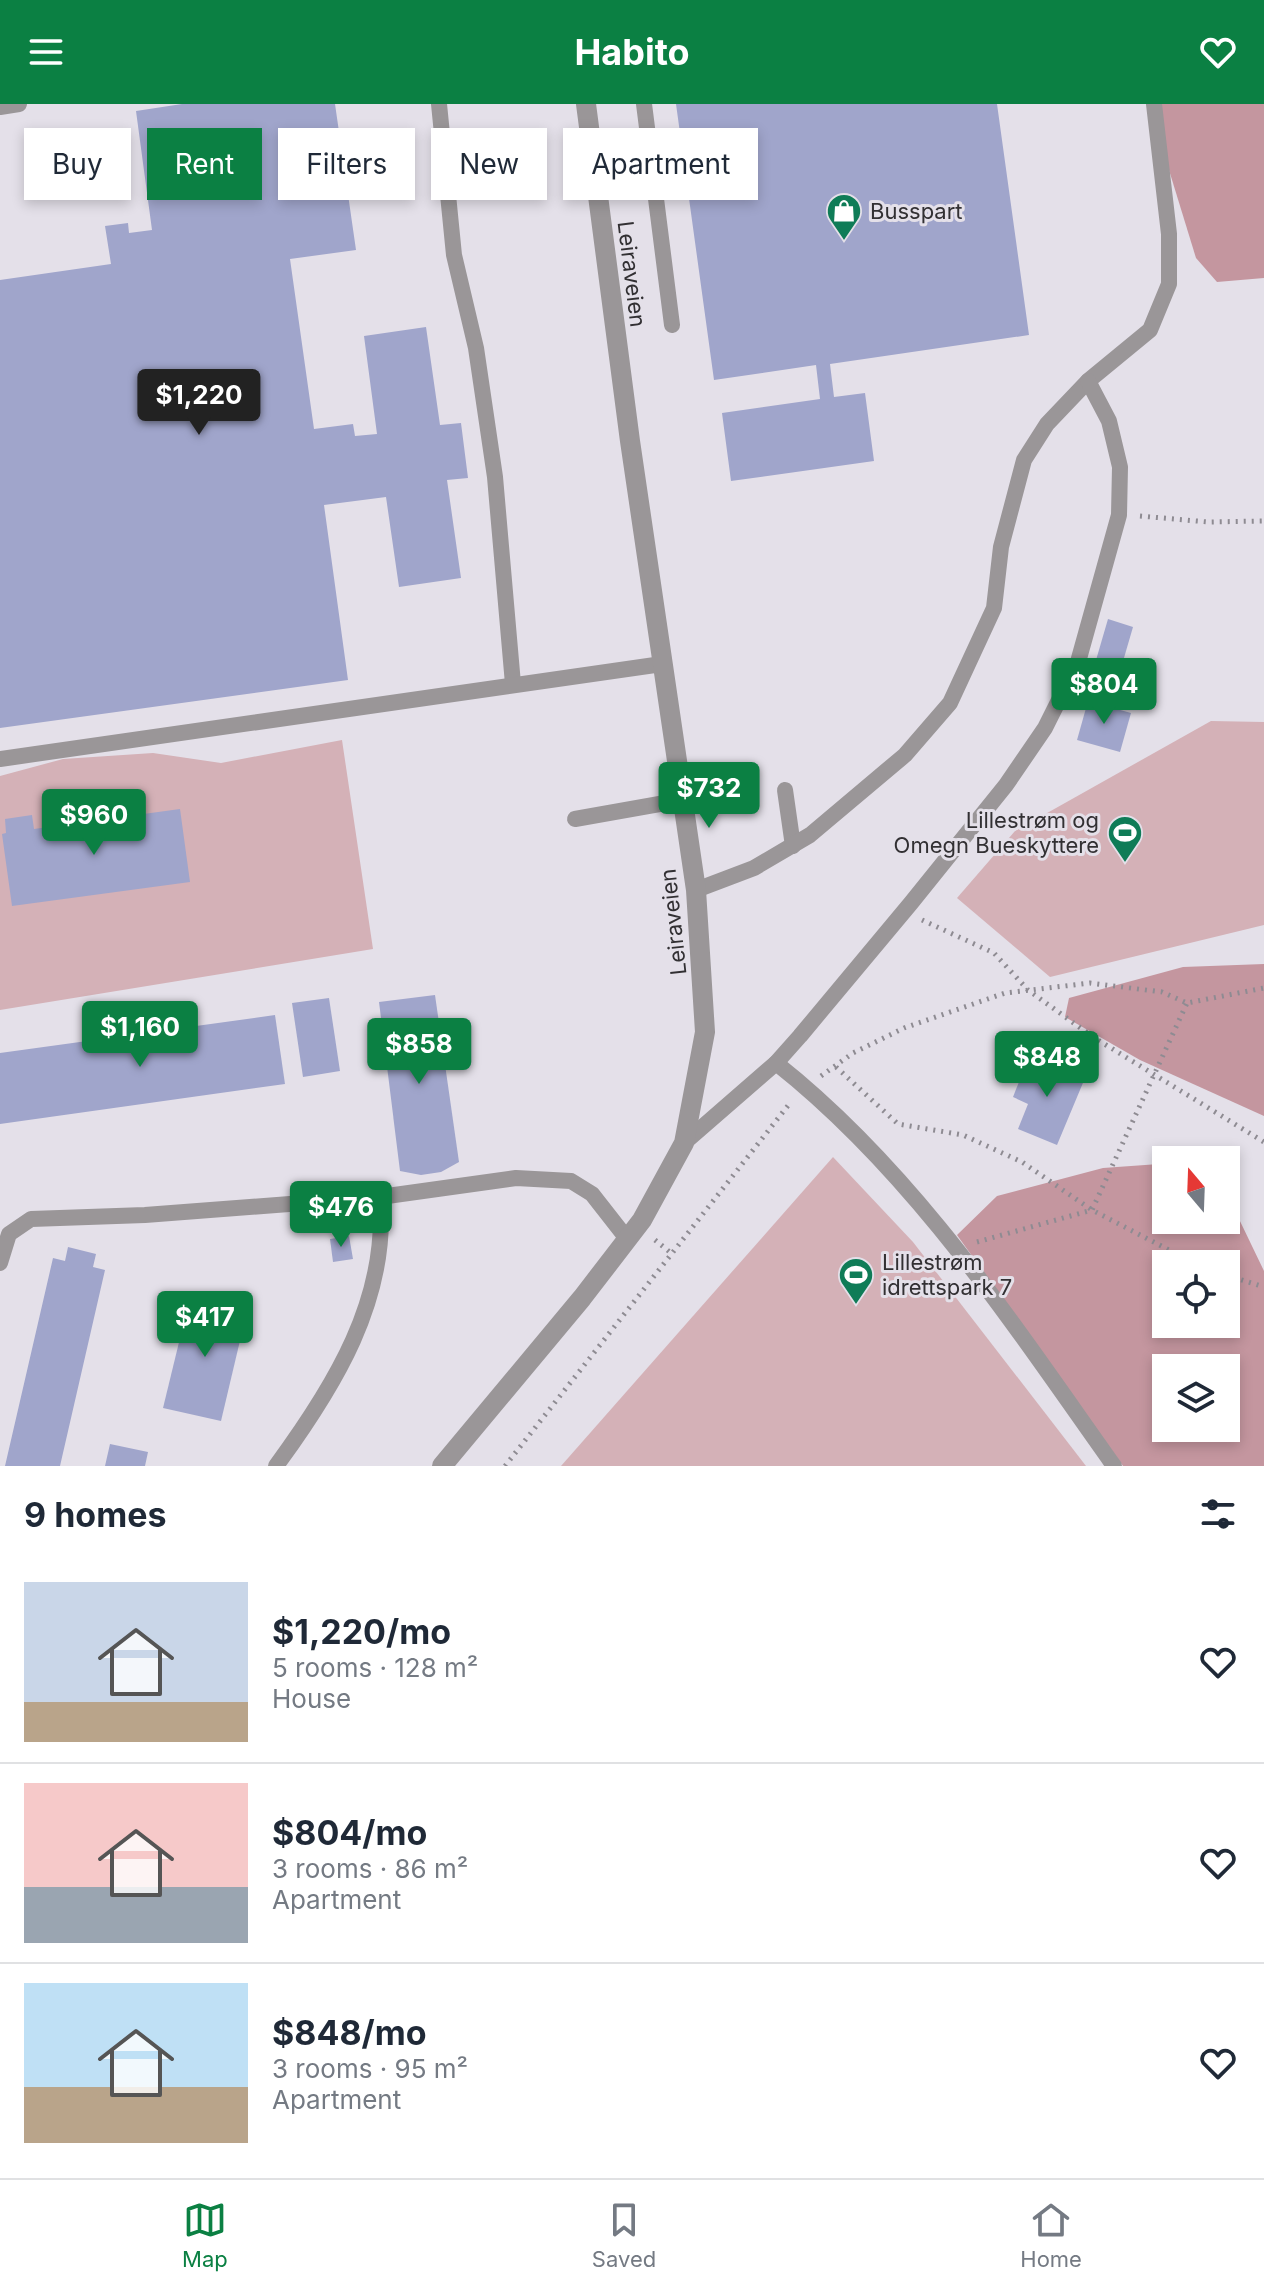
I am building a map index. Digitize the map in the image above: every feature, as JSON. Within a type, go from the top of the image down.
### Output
[{"type":"street","name":"Leiraveien","points":[[442,1466],[628,1240],[684,1143],[705,1032],[696,890],[586,104]]},
{"type":"lane","points":[[0,107],[19,104]]},
{"type":"lane","points":[[439,104],[454,255],[476,348],[495,477],[513,684]]},
{"type":"lane","points":[[644,104],[672,325]]},
{"type":"lane","points":[[696,890],[754,868],[793,846],[860,796],[905,755],[950,703],[994,608],[1001,547],[1024,460],[1047,424],[1088,381],[1150,330],[1169,284],[1169,234],[1154,104]]},
{"type":"lane","points":[[684,1143],[776,1063],[1006,785],[1045,728],[1078,662],[1119,515],[1120,467],[1113,436],[1109,421],[1088,381]]},
{"type":"lane","points":[[0,759],[662,664]]},
{"type":"lane","points":[[785,790],[793,846]]},
{"type":"lane","points":[[575,819],[682,800]]},
{"type":"lane","points":[[776,1063],[805,1086],[903,1185],[957,1248],[1114,1466]]},
{"type":"lane","points":[[0,1263],[9,1234],[31,1219],[145,1215],[380,1197],[516,1178],[571,1181],[592,1194],[628,1240]]},
{"type":"lane","points":[[276,1466],[323,1398],[361,1324],[376,1271],[380,1197]]},
{"type":"path","points":[[1119,515],[1208,522],[1264,521]]},
{"type":"path","points":[[911,903],[925,924],[976,942],[994,953],[1028,990],[1093,1037],[1264,1142]]},
{"type":"path","points":[[1163,1250],[1092,1210],[1022,1162],[963,1135],[898,1124],[836,1067],[853,1053],[904,1028],[1005,993],[1090,983],[1162,992],[1187,1003],[1264,988]]},
{"type":"path","points":[[1092,1210],[1152,1073],[1187,1003]]},
{"type":"path","points":[[505,1466],[805,1086]]},
{"type":"path","points":[[957,1248],[1092,1210]]},
{"type":"path","points":[[650,1233],[671,1253]]},
{"type":"path","points":[[1240,1279],[1264,1287]]},
{"type":"shaded area","points":[[1154,104],[1264,104],[1264,278],[1217,282],[1196,258],[1165,157]]},
{"type":"shaded area","name":"Lillestrøm og Omegn Bueskyttere","points":[[1211,721],[1264,722],[1264,925],[1050,977],[957,898],[1015,831]]},
{"type":"shaded area","points":[[342,740],[373,949],[0,1010],[0,776],[63,759],[153,753],[221,763]]},
{"type":"shaded area","points":[[1264,964],[1264,1116],[1140,1060],[1065,1017],[1069,998],[1183,967]]},
{"type":"shaded area","name":"Lillestrøm idrettspark 7","points":[[833,1157],[913,1242],[1086,1466],[561,1466]]},
{"type":"shaded area","points":[[1152,1164],[1152,1234],[1240,1234],[1240,1221],[1264,1271],[1264,1466],[1123,1466],[957,1235],[997,1196],[1103,1168]]},
{"type":"building","points":[[182,104],[335,104],[338,128],[278,128],[278,200],[349,200],[356,250],[290,259],[314,429],[353,424],[355,436],[377,434],[364,336],[426,327],[440,425],[461,423],[468,478],[447,480],[461,578],[399,587],[386,497],[324,505],[348,680],[0,728],[0,280],[111,264],[105,226],[128,223],[129,233],[152,230],[148,200],[262,200],[262,128],[147,128],[147,193],[136,111]]},
{"type":"building","points":[[676,104],[997,104],[1029,335],[830,364],[834,397],[865,393],[874,461],[731,481],[722,413],[820,399],[816,365],[714,380],[689,200],[758,200],[758,128],[679,128]]},
{"type":"building","points":[[1108,619],[1133,627],[1119,675],[1094,667]]},
{"type":"building","points":[[1088,701],[1131,713],[1120,752],[1077,740]]},
{"type":"building","points":[[180,809],[190,882],[12,906],[2,834],[6,833],[5,819],[32,815],[34,829]]},
{"type":"building","points":[[435,995],[459,1162],[441,1172],[421,1175],[400,1171],[379,1002]]},
{"type":"building","points":[[329,998],[340,1071],[303,1077],[292,1003]]},
{"type":"building","points":[[275,1015],[285,1084],[0,1124],[0,1053]]},
{"type":"building","points":[[1037,1058],[1085,1078],[1057,1145],[1018,1129],[1028,1104],[1013,1097],[1026,1064],[1034,1067]]},
{"type":"building","points":[[349,1236],[353,1259],[333,1262],[330,1239]]},
{"type":"building","points":[[68,1247],[96,1254],[93,1267],[105,1270],[60,1466],[5,1466],[53,1258],[65,1261]]},
{"type":"building","points":[[190,1297],[247,1311],[221,1421],[163,1408]]},
{"type":"building","points":[[110,1444],[148,1452],[145,1466],[105,1466]]},
{"type":"place","name":"Busspart","points":[[844,242]]},
{"type":"place","name":"Lillestrøm og Omegn Bueskyttere","points":[[1125,864]]},
{"type":"place","name":"Lillestrøm idrettspark 7","points":[[856,1306]]}]
